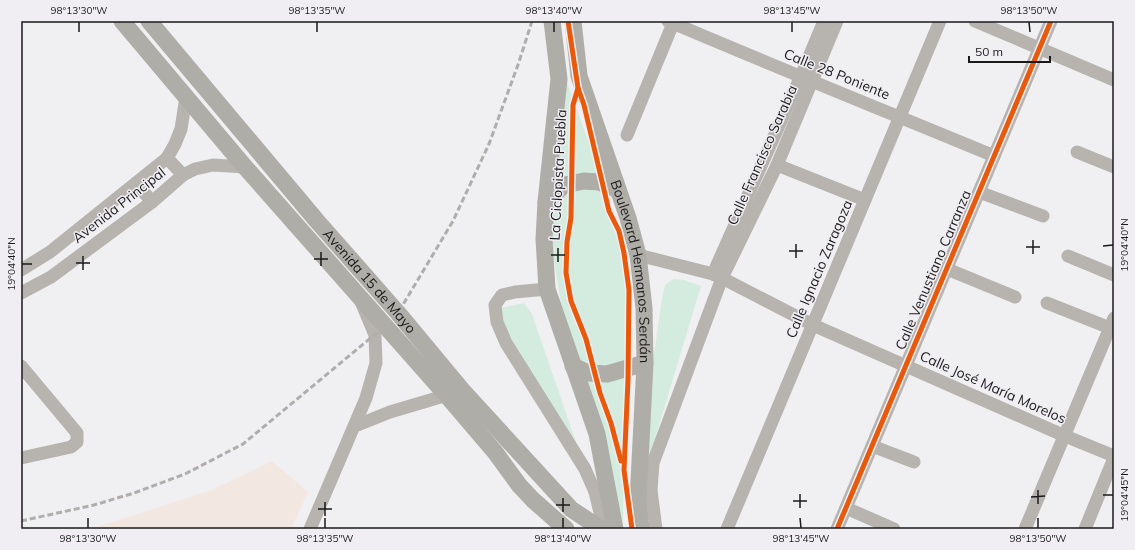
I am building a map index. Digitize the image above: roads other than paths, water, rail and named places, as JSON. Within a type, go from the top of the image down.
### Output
[{"type":"main road","name":"Avenida 15 de Mayo","points":[[122,21],[245,167],[359,297],[571,509],[601,529]]},
{"type":"main road","name":"Avenida 15 de Mayo","points":[[149,21],[317,221],[398,313],[494,452],[519,485],[533,500],[566,529]]},
{"type":"main road","points":[[552,21],[559,79],[546,202],[544,246],[547,289],[597,434],[615,529]]},
{"type":"main road","name":"Boulevard Hermanos Serdán","points":[[573,21],[579,76],[628,218],[638,255],[644,308],[645,363],[638,501],[641,529]]},
{"type":"main road","points":[[546,202],[564,185],[584,181],[599,182],[618,190]]},
{"type":"main road","points":[[573,366],[588,373],[607,374],[645,363]]},
{"type":"street","name":"Calle Francisco Sarabia","points":[[717,276],[777,165],[824,21]]},
{"type":"street","name":"Calle Francisco Sarabia","points":[[717,276],[806,79],[838,21]]},
{"type":"street","name":"Calle Ignacio Zaragoza","points":[[727,529],[940,21]]},
{"type":"street","points":[[975,21],[1114,80]]},
{"type":"street","name":"Calle Venustiano Carranza","points":[[838,529],[1051,21]]},
{"type":"street","points":[[627,135],[672,22]]},
{"type":"street","name":"Calle 28 Poniente","points":[[672,22],[994,156]]},
{"type":"street","name":"Avenida Principal","points":[[21,270],[50,252],[167,158],[181,129],[186,97]]},
{"type":"street","points":[[1076,152],[1114,167]]},
{"type":"street","points":[[167,158],[183,175]]},
{"type":"street","name":"Avenida Principal","points":[[21,293],[51,277],[152,202],[183,175],[195,169],[213,165],[245,167]]},
{"type":"street","points":[[777,165],[865,200]]},
{"type":"street","points":[[136,183],[152,202]]},
{"type":"street","points":[[979,192],[1043,216]]},
{"type":"street","name":"Calle José María Morelos","points":[[638,255],[717,276],[812,325],[1114,457],[1085,529]]},
{"type":"street","points":[[1068,256],[1114,275]]},
{"type":"street","points":[[947,269],[1015,297]]},
{"type":"street","points":[[656,529],[650,490],[653,463],[717,276]]},
{"type":"street","points":[[547,289],[516,292],[502,296],[495,306],[497,322],[506,343],[585,469],[595,492],[604,529]]},
{"type":"street","points":[[310,529],[355,426],[366,398],[376,363],[375,335],[359,297]]},
{"type":"street","points":[[1025,529],[1112,323],[1047,303]]},
{"type":"street","points":[[21,366],[26,377],[77,433],[77,442],[71,447],[21,458]]},
{"type":"street","points":[[355,426],[390,412],[454,393]]},
{"type":"street","points":[[872,446],[914,462]]},
{"type":"street","points":[[846,508],[894,529]]},
{"type":"railway","points":[[21,521],[94,505],[134,493],[185,474],[243,444],[385,326],[398,313],[453,221],[489,144],[519,62],[532,21]]}]
